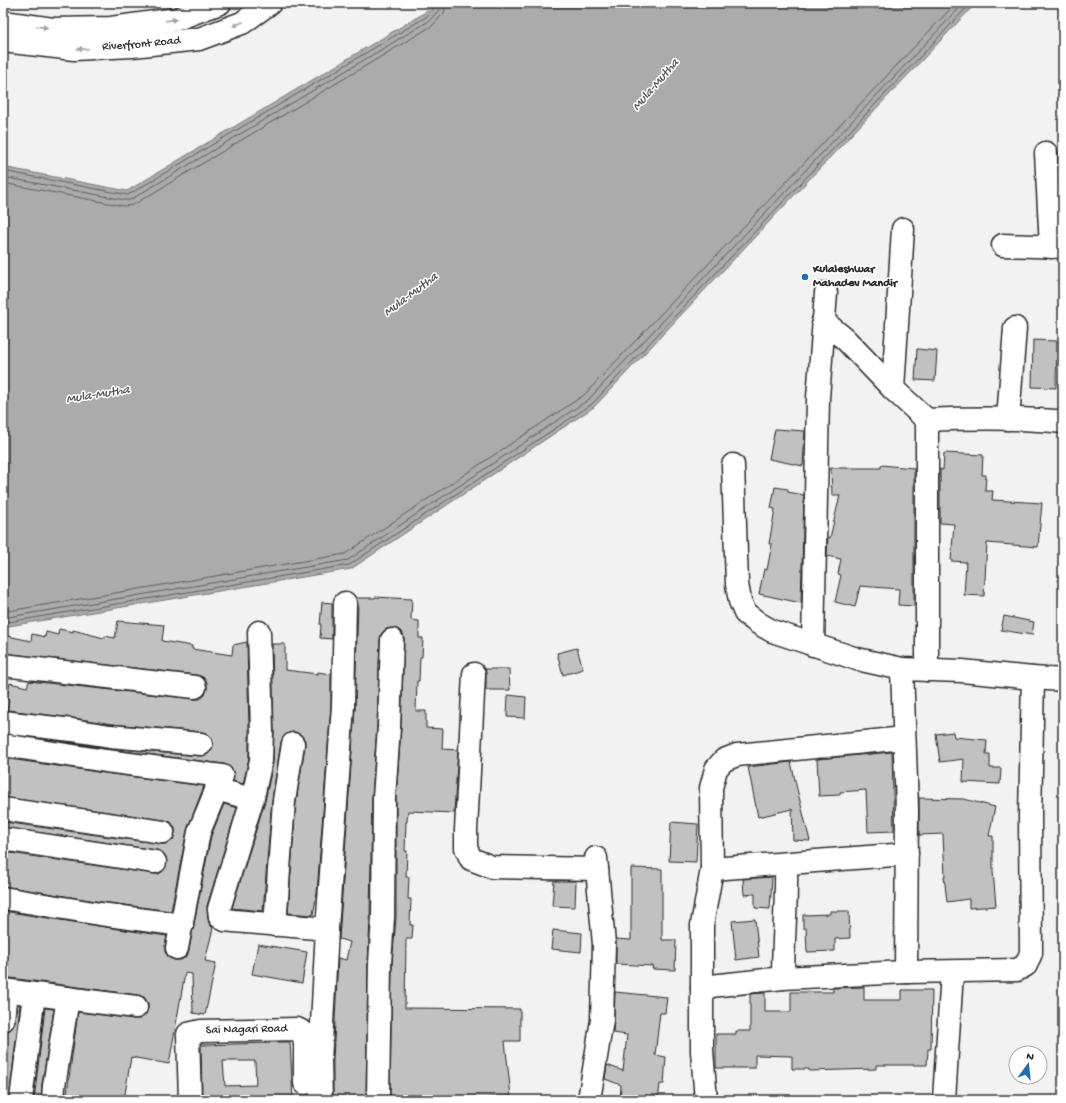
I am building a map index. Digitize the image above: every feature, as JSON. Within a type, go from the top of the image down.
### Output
[{"type":"street","name":"Riverfront Road","points":[[3,22],[52,29],[112,28],[177,20],[220,3]]},
{"type":"street","name":"Riverfront Road","points":[[3,42],[74,49],[132,46],[199,39],[242,23],[270,3]]},
{"type":"street","points":[[1003,245],[1057,247],[1046,153]]},
{"type":"street","points":[[893,389],[903,229]]},
{"type":"street","points":[[813,644],[818,398],[826,293]]},
{"type":"street","points":[[823,321],[845,339],[893,389],[927,420],[969,418],[1038,419],[1063,422]]},
{"type":"street","points":[[1008,419],[1015,328]]},
{"type":"street","points":[[927,420],[927,670]]},
{"type":"street","points":[[733,465],[737,584],[740,601],[745,613],[758,623],[772,631],[856,660],[902,669],[962,671],[1063,680]]},
{"type":"street","points":[[321,1100],[320,1062],[327,929],[343,706],[345,603]]},
{"type":"street","points":[[259,632],[262,731],[260,760],[253,796],[220,909],[220,917],[225,920],[327,929]]},
{"type":"street","points":[[378,1100],[380,963],[383,910],[384,798],[390,727],[392,640]]},
{"type":"street","points":[[3,665],[195,687]]},
{"type":"street","points":[[902,669],[907,808],[906,972]]},
{"type":"street","points":[[474,674],[466,830],[466,848],[471,859],[492,867],[596,863],[604,952],[602,1020],[589,1100]]},
{"type":"street","points":[[702,987],[783,978],[906,972],[1017,970],[1026,965],[1031,953],[1030,816],[1033,678]]},
{"type":"street","points":[[3,722],[110,736],[201,744]]},
{"type":"street","points":[[106,761],[110,736]]},
{"type":"street","points":[[706,1100],[702,1051],[702,925],[712,869],[711,788],[716,769],[724,760],[737,755],[904,738]]},
{"type":"street","points":[[275,925],[284,801],[293,744]]},
{"type":"street","points":[[3,745],[106,761],[222,776],[199,832],[177,948]]},
{"type":"street","points":[[216,789],[241,796]]},
{"type":"street","points":[[3,809],[163,832]]},
{"type":"street","points":[[3,838],[155,862]]},
{"type":"street","points":[[712,869],[907,854]]},
{"type":"street","points":[[783,978],[786,864]]},
{"type":"street","points":[[3,898],[100,914],[182,925]]},
{"type":"street","points":[[944,1100],[952,972]]},
{"type":"street","points":[[3,1020],[5,991],[136,1007]]},
{"type":"street","points":[[21,1100],[34,994]]},
{"type":"street","points":[[53,1100],[68,998]]},
{"type":"street","name":"Sai Nagari Road","points":[[190,1100],[188,1034],[201,1031],[297,1029],[303,1032],[305,1044],[306,1100]]},
{"type":"water","name":"Mula-Mutha","points":[[433,3],[976,3],[594,407],[351,569],[3,627],[3,167],[127,191],[424,13]]},
{"type":"building","points":[[1033,340],[1057,341],[1056,388],[1032,387]]},
{"type":"building","points":[[917,349],[937,351],[935,381],[915,380]]},
{"type":"building","points":[[775,429],[805,431],[803,466],[769,459]]},
{"type":"building","points":[[944,453],[983,455],[982,475],[986,475],[985,491],[993,491],[992,500],[1042,503],[1038,547],[987,543],[984,596],[964,595],[966,562],[951,561],[954,524],[940,523],[940,469],[943,470]]},
{"type":"building","points":[[881,465],[914,468],[914,606],[898,605],[899,589],[860,586],[855,607],[835,602],[841,575],[838,574],[841,559],[827,556],[828,537],[830,538],[840,495],[832,495],[831,468],[881,468]]},
{"type":"building","points":[[775,487],[788,489],[788,492],[804,495],[801,603],[759,594],[764,569],[767,570],[772,544],[769,544],[775,509],[771,508]]},
{"type":"building","points":[[375,597],[412,599],[411,620],[419,621],[419,638],[423,638],[422,657],[420,657],[419,681],[417,681],[416,711],[426,711],[426,728],[443,729],[442,749],[458,750],[454,813],[408,811],[405,851],[407,851],[406,877],[409,877],[408,899],[411,899],[410,925],[413,925],[412,939],[406,939],[405,1008],[520,1009],[520,1041],[505,1041],[511,1096],[466,1100],[390,1100],[392,964],[396,918],[396,798],[401,728],[404,640],[403,634],[399,630],[392,628],[386,629],[382,633],[380,640],[377,726],[372,798],[366,1100],[333,1100],[333,1062],[338,958],[346,960],[350,942],[339,939],[355,707],[358,603],[356,598]]},
{"type":"building","points":[[322,602],[332,603],[332,639],[320,638]]},
{"type":"building","points":[[1004,616],[1034,622],[1032,635],[1001,630]]},
{"type":"building","points":[[118,621],[164,625],[162,641],[192,646],[192,649],[232,655],[233,645],[247,642],[249,758],[243,784],[233,781],[234,773],[230,767],[224,764],[108,749],[60,741],[109,748],[200,756],[207,755],[211,751],[213,745],[212,738],[208,734],[202,732],[112,724],[7,710],[9,700],[6,699],[10,683],[27,687],[29,681],[194,699],[200,699],[205,695],[207,682],[203,677],[196,675],[3,653],[3,635],[31,641],[32,634],[45,637],[46,632],[58,635],[59,629],[73,632],[73,630],[104,638],[105,636],[115,638]]},
{"type":"building","points":[[272,644],[285,644],[285,670],[331,674],[331,705],[317,893],[313,915],[288,913],[296,802],[305,746],[305,740],[301,735],[295,732],[288,733],[284,736],[281,742],[272,800],[263,911],[232,908],[265,801],[273,763],[274,731]]},
{"type":"building","points":[[577,648],[583,669],[563,675],[557,653]]},
{"type":"building","points":[[485,669],[509,669],[510,690],[486,690]]},
{"type":"building","points":[[508,695],[526,697],[525,718],[507,717]]},
{"type":"building","points":[[953,732],[954,737],[987,740],[986,754],[990,754],[990,768],[1001,768],[1000,784],[963,782],[964,759],[940,762],[936,734]]},
{"type":"building","points":[[892,752],[894,831],[868,832],[866,790],[840,792],[840,795],[819,796],[817,759]]},
{"type":"building","points":[[3,758],[204,786],[187,830],[171,911],[102,902],[3,886],[3,852],[153,874],[159,874],[164,870],[167,863],[166,857],[163,853],[157,850],[3,827],[3,822],[161,844],[167,844],[173,840],[175,828],[171,822],[165,820],[3,797]]},
{"type":"building","points":[[791,762],[810,841],[793,840],[792,809],[758,817],[748,767]]},
{"type":"building","points":[[919,798],[964,799],[995,807],[989,836],[993,836],[993,871],[996,906],[969,908],[969,899],[947,902],[944,876],[943,834],[919,835]]},
{"type":"building","points":[[224,804],[237,808],[207,906],[209,924],[213,928],[205,961],[216,963],[205,1015],[193,1013],[192,974],[185,973],[169,1064],[131,1057],[124,1100],[66,1100],[78,1012],[140,1019],[146,1014],[148,1003],[144,997],[138,995],[3,977],[3,911],[167,936],[165,952],[169,958],[181,960],[187,956],[189,950],[211,836]]},
{"type":"building","points":[[671,822],[698,824],[696,862],[669,861]]},
{"type":"building","points":[[631,868],[662,869],[662,940],[676,940],[675,970],[652,969],[653,966],[616,964],[616,939],[631,940]]},
{"type":"building","points":[[772,877],[770,909],[755,908],[755,894],[744,895],[743,879]]},
{"type":"building","points":[[554,881],[576,881],[575,907],[552,906]]},
{"type":"building","points":[[830,911],[849,911],[850,938],[835,939],[835,951],[807,952],[806,928],[803,928],[803,915],[830,914]]},
{"type":"building","points":[[755,919],[759,957],[736,960],[732,921]]},
{"type":"building","points":[[553,930],[582,933],[581,952],[551,949]]},
{"type":"building","points":[[258,944],[307,952],[302,983],[252,974]]},
{"type":"building","points":[[864,987],[864,1000],[902,1000],[902,990],[932,990],[931,1049],[928,1049],[927,1065],[876,1065],[876,1069],[809,1071],[809,1069],[792,1069],[792,1056],[755,1055],[755,1068],[716,1068],[716,1034],[736,1034],[736,1031],[750,1031],[750,994],[765,993],[765,1012],[791,1012],[791,992],[833,992],[833,988]]},
{"type":"building","points":[[615,992],[667,997],[665,1013],[660,1013],[655,1055],[666,1057],[664,1084],[660,1084],[658,1100],[620,1100],[621,1085],[605,1079],[607,1065],[623,1071],[627,1035],[613,1033]]},
{"type":"building","points":[[17,1004],[20,1005],[9,1100],[3,1100],[8,1061],[3,1060],[3,1036],[4,1032],[13,1027]]},
{"type":"building","points":[[45,1008],[54,1009],[42,1084],[41,1100],[34,1100]]},
{"type":"building","points":[[290,1042],[293,1100],[202,1100],[201,1045]],"holes":[[[223,1061],[255,1061],[256,1085],[225,1086]]]},
{"type":"place","name":"Kulaleshwar Mahadev Mandir","points":[[805,277]]}]
